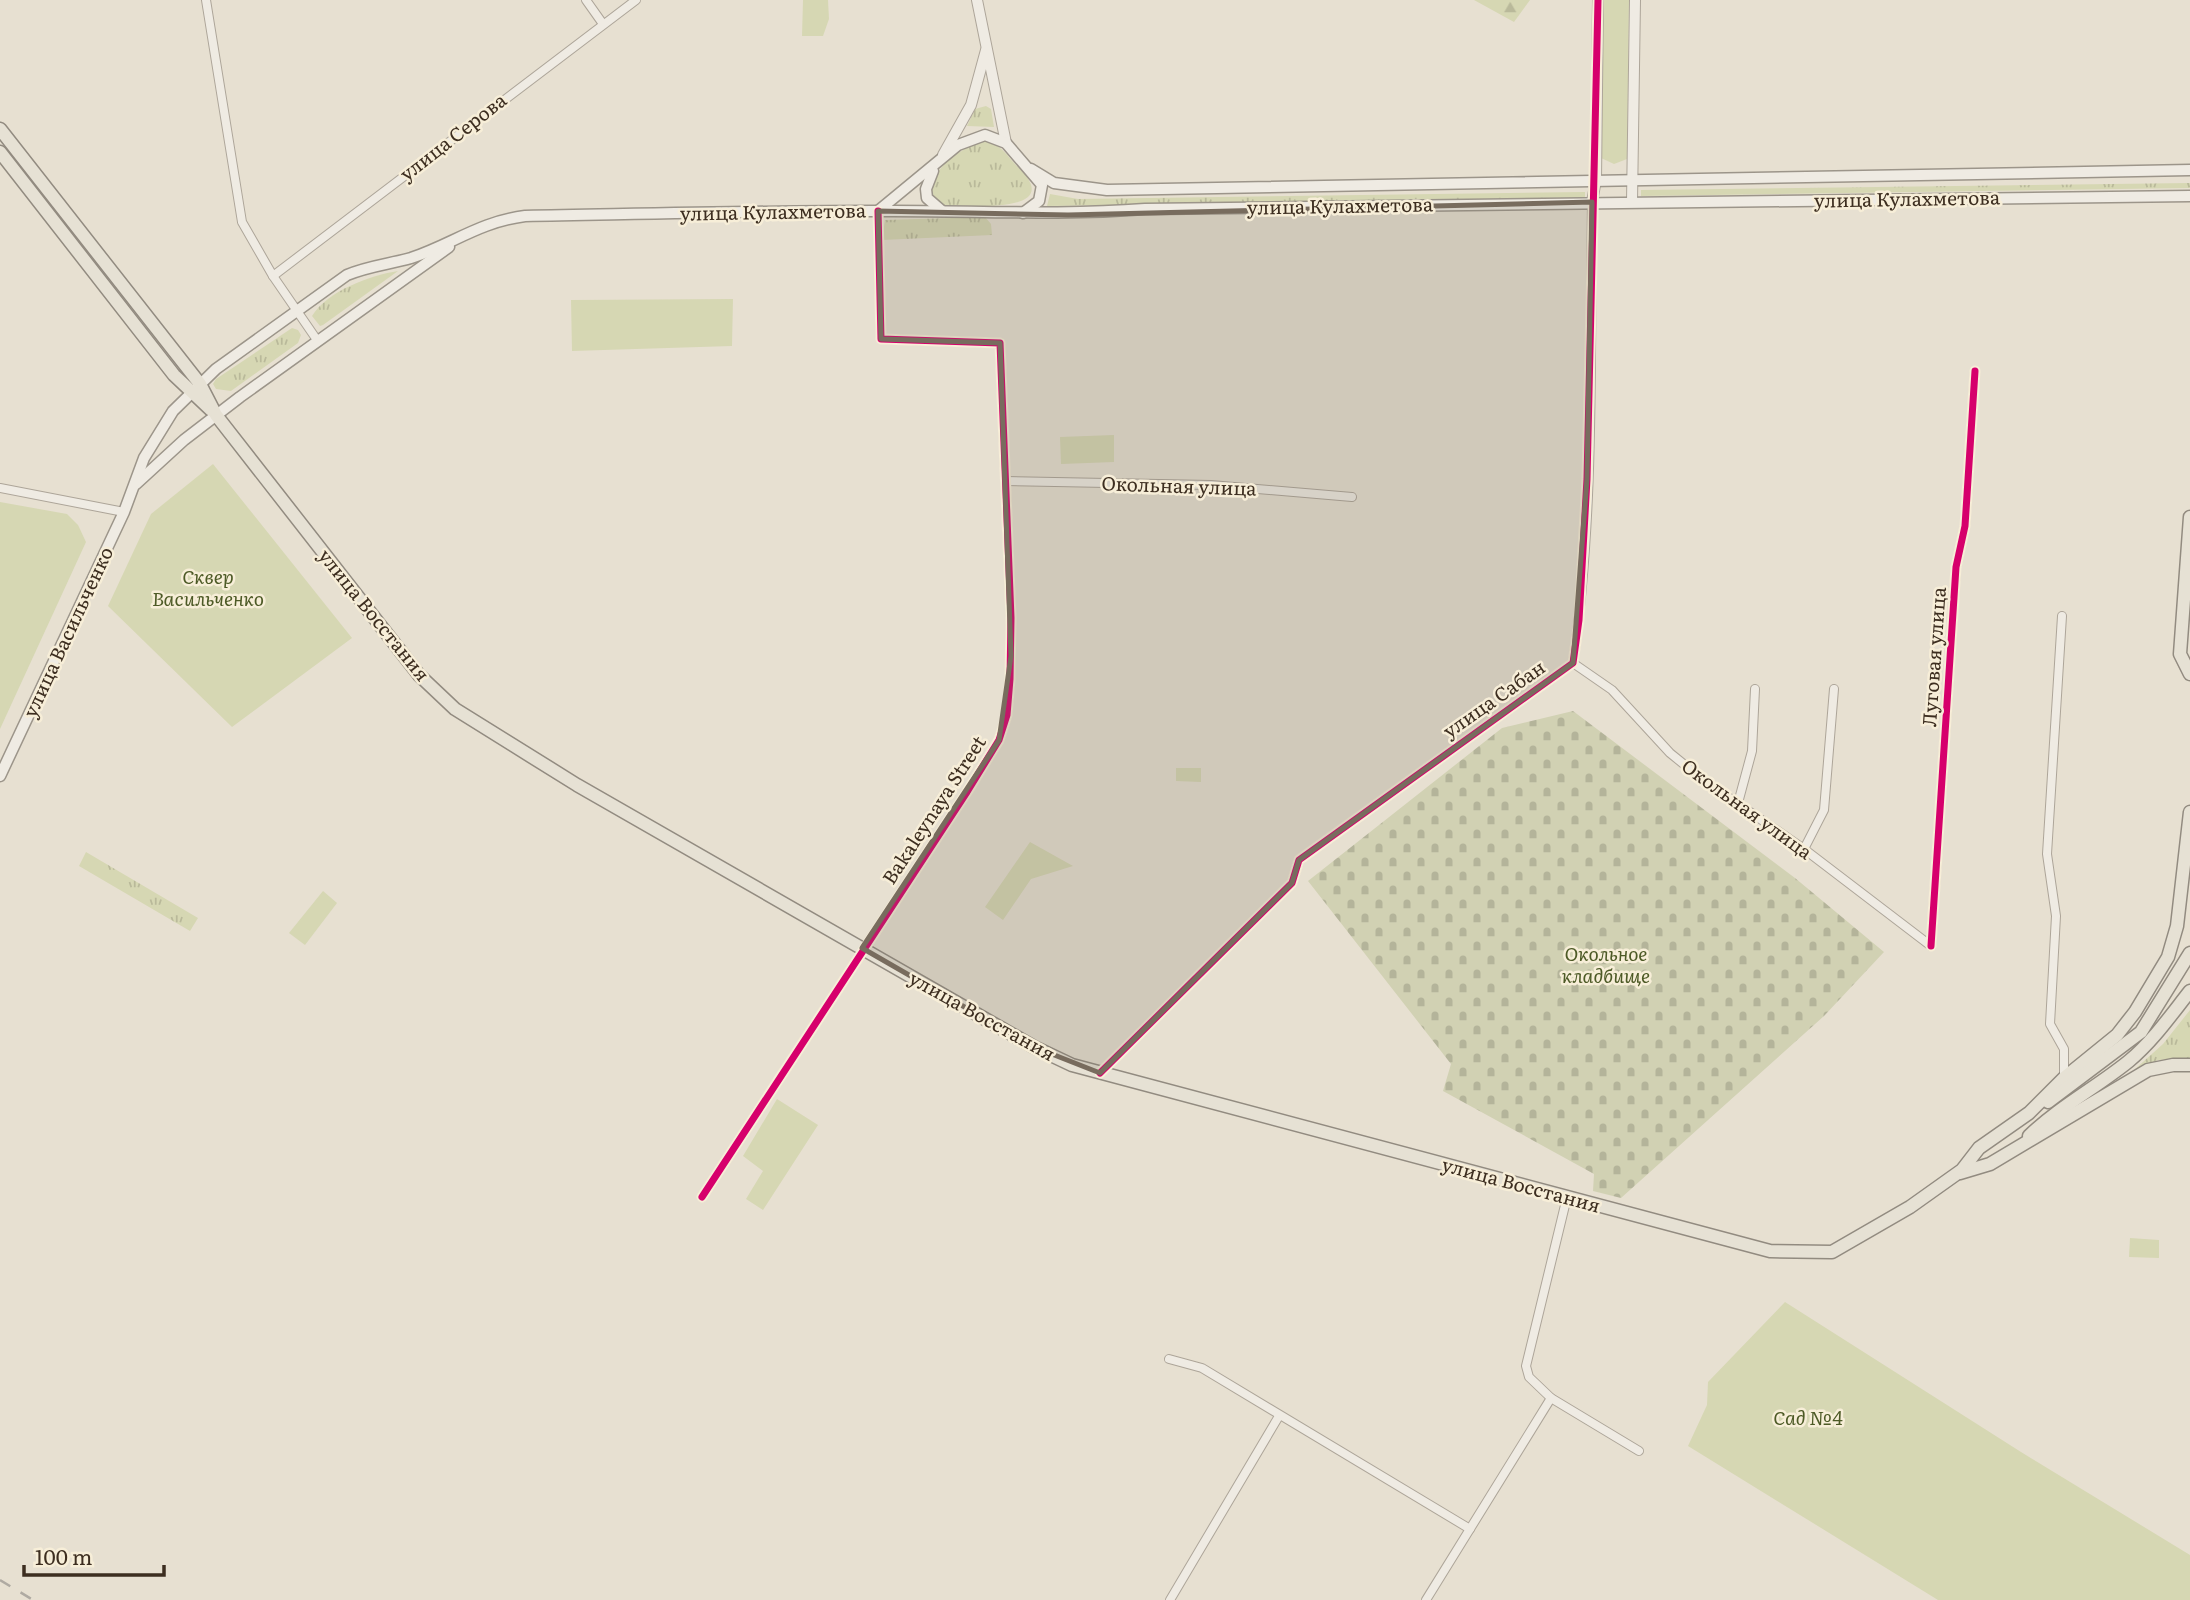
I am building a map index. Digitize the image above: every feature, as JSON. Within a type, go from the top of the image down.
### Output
[{"type":"main road","name":"улица Восстания","points":[[0,130],[200,384],[216,415],[419,675],[455,709],[577,785],[1035,1047],[1072,1065],[1100,1073],[1770,1251],[1832,1252],[1910,1207],[1955,1176],[1971,1168],[1990,1164],[2019,1146]]},
{"type":"main road","points":[[877,211],[970,139],[985,135],[1006,143],[1042,184],[1042,195],[1034,206],[1023,213]]},
{"type":"main road","name":"улица Восстания","points":[[0,152],[191,394],[216,415]]},
{"type":"main road","points":[[939,161],[926,189],[932,205],[942,212]]},
{"type":"main road","name":"улица Кулахметова","points":[[1031,169],[1054,183],[1107,190],[1596,180],[1882,178],[2190,170]]},
{"type":"main road","name":"улица Кулахметова","points":[[200,384],[295,310],[364,268],[411,258],[491,223],[525,216],[877,211],[1068,215],[1157,209],[2190,196]]},
{"type":"main road","name":"улица Кулахметова","points":[[216,415],[444,251],[491,223]]},
{"type":"main road","points":[[191,394],[200,384]]},
{"type":"main road","name":"улица Васильченко","points":[[0,776],[124,512],[144,458],[173,411],[191,394]]},
{"type":"main road","points":[[133,486],[216,415]]},
{"type":"main road","points":[[2190,517],[2180,654],[2190,674]]},
{"type":"main road","name":"улица Восстания","points":[[1955,1176],[1979,1148],[2029,1113],[2064,1078],[2117,1035],[2135,1012],[2168,957],[2177,926],[2190,811]]},
{"type":"main road","points":[[2029,1113],[2108,1060],[2141,1032],[2190,953]]},
{"type":"main road","points":[[2019,1146],[2043,1122],[2129,1061],[2154,1037],[2190,991]]},
{"type":"main road","points":[[2019,1146],[2148,1070],[2190,1065]]},
{"type":"street","points":[[206,0],[242,222],[272,276],[317,340]]},
{"type":"street","points":[[586,0],[603,24]]},
{"type":"street","name":"улица Серова","points":[[272,276],[636,0]]},
{"type":"street","points":[[977,0],[1006,143]]},
{"type":"street","points":[[1592,202],[1596,180],[1598,0]]},
{"type":"street","points":[[1632,202],[1634,0]]},
{"type":"street","points":[[939,161],[971,105],[986,50]]},
{"type":"street","name":"улица Сабан","points":[[1100,1073],[1292,883],[1299,860],[1573,663],[1579,620],[1587,480],[1592,202]]},
{"type":"street","name":"Bakaleynaya Street","points":[[702,1197],[862,948],[967,792],[1005,725],[1011,618],[1000,343],[881,339],[877,211]]},
{"type":"street","name":"Луговая улица","points":[[1931,946],[1956,567],[1965,526],[1975,371]]},
{"type":"street","name":"Окольная улица","points":[[1005,481],[1211,485],[1352,497]]},
{"type":"street","points":[[0,488],[124,512]]},
{"type":"street","points":[[2062,615],[2047,854],[2056,916],[2050,1024],[2064,1049],[2064,1078]]},
{"type":"street","name":"Окольная улица","points":[[1573,663],[1612,690],[1681,762],[1804,849],[1931,946]]},
{"type":"street","points":[[1738,803],[1752,751],[1755,689]]},
{"type":"street","points":[[1804,849],[1824,810],[1834,689]]},
{"type":"street","points":[[1567,1197],[1526,1366],[1530,1377],[1551,1398],[1639,1451]]},
{"type":"street","points":[[1169,1359],[1202,1368],[1470,1529]]},
{"type":"street","points":[[1426,1600],[1551,1398]]},
{"type":"street","points":[[1170,1600],[1279,1416]]},
{"type":"highlighted area","points":[[1592,202],[1587,479],[1573,663],[1299,860],[1292,883],[1100,1073],[1034,1047],[862,948],[999,740],[1011,656],[1000,343],[881,339],[878,211],[1068,215]]},
{"type":"green space","points":[[803,0],[828,0],[829,19],[823,36],[802,36]]},
{"type":"green space","points":[[1474,0],[1530,0],[1514,22]]},
{"type":"green space","points":[[1603,0],[1629,0],[1627,159],[1614,164],[1601,158]]},
{"type":"green space","points":[[986,106],[991,109],[994,127],[967,126],[975,109]]},
{"type":"green space","points":[[985,140],[1001,149],[1021,170],[1031,185],[1030,195],[1005,205],[941,205],[930,195],[936,175],[957,154]]},
{"type":"green space","points":[[2190,183],[2190,188],[1641,196],[1641,190]]},
{"type":"green space","points":[[1585,192],[1585,199],[1047,206],[1050,194],[1078,199]]},
{"type":"green space","points":[[985,217],[991,224],[992,235],[882,240],[885,220]]},
{"type":"green space","points":[[398,271],[323,325],[320,326],[312,316],[328,299],[350,286]]},
{"type":"green space","points":[[733,299],[732,346],[572,351],[571,300]]},
{"type":"green space","points":[[292,328],[298,330],[301,335],[298,343],[231,391],[216,389],[213,384],[216,379]]},
{"type":"green space","points":[[1114,435],[1114,462],[1061,464],[1060,437]]},
{"type":"green space","name":"Сквер Васильченко","points":[[213,464],[352,638],[232,727],[108,606],[151,514]]},
{"type":"green space","points":[[0,502],[67,514],[78,525],[86,542],[0,729]]},
{"type":"green space","name":"Окольное кладбище","points":[[1573,711],[1795,878],[1884,952],[1824,1016],[1621,1198],[1593,1191],[1594,1174],[1443,1091],[1451,1064],[1308,881],[1502,728]]},
{"type":"green space","points":[[1176,768],[1201,768],[1201,782],[1176,781]]},
{"type":"green space","points":[[1030,842],[1073,866],[1031,879],[1003,920],[985,907]]},
{"type":"green space","points":[[86,852],[198,918],[190,931],[79,866]]},
{"type":"green space","points":[[323,891],[337,903],[305,945],[289,933]]},
{"type":"green space","points":[[2190,1010],[2190,1058],[2158,1060],[2134,1070],[2163,1044]]},
{"type":"green space","points":[[777,1099],[818,1125],[763,1210],[746,1199],[763,1171],[743,1156]]},
{"type":"green space","points":[[2130,1238],[2159,1240],[2159,1258],[2129,1257]]},
{"type":"green space","name":"Сад №4","points":[[1785,1302],[2021,1452],[2190,1555],[2190,1600],[1938,1600],[1688,1446],[1707,1405],[1708,1382]]},
{"type":"railway","points":[[0,1580],[33,1600]]},
{"type":"cycle path","points":[[1100,1073],[1292,883],[1299,860],[1573,663],[1579,620],[1587,479],[1598,0]]},
{"type":"cycle path","points":[[702,1197],[967,792],[999,740],[1007,715],[1011,618],[1000,343],[881,339],[878,211]]},
{"type":"cycle path","points":[[1931,946],[1956,567],[1965,526],[1975,371]]}]
